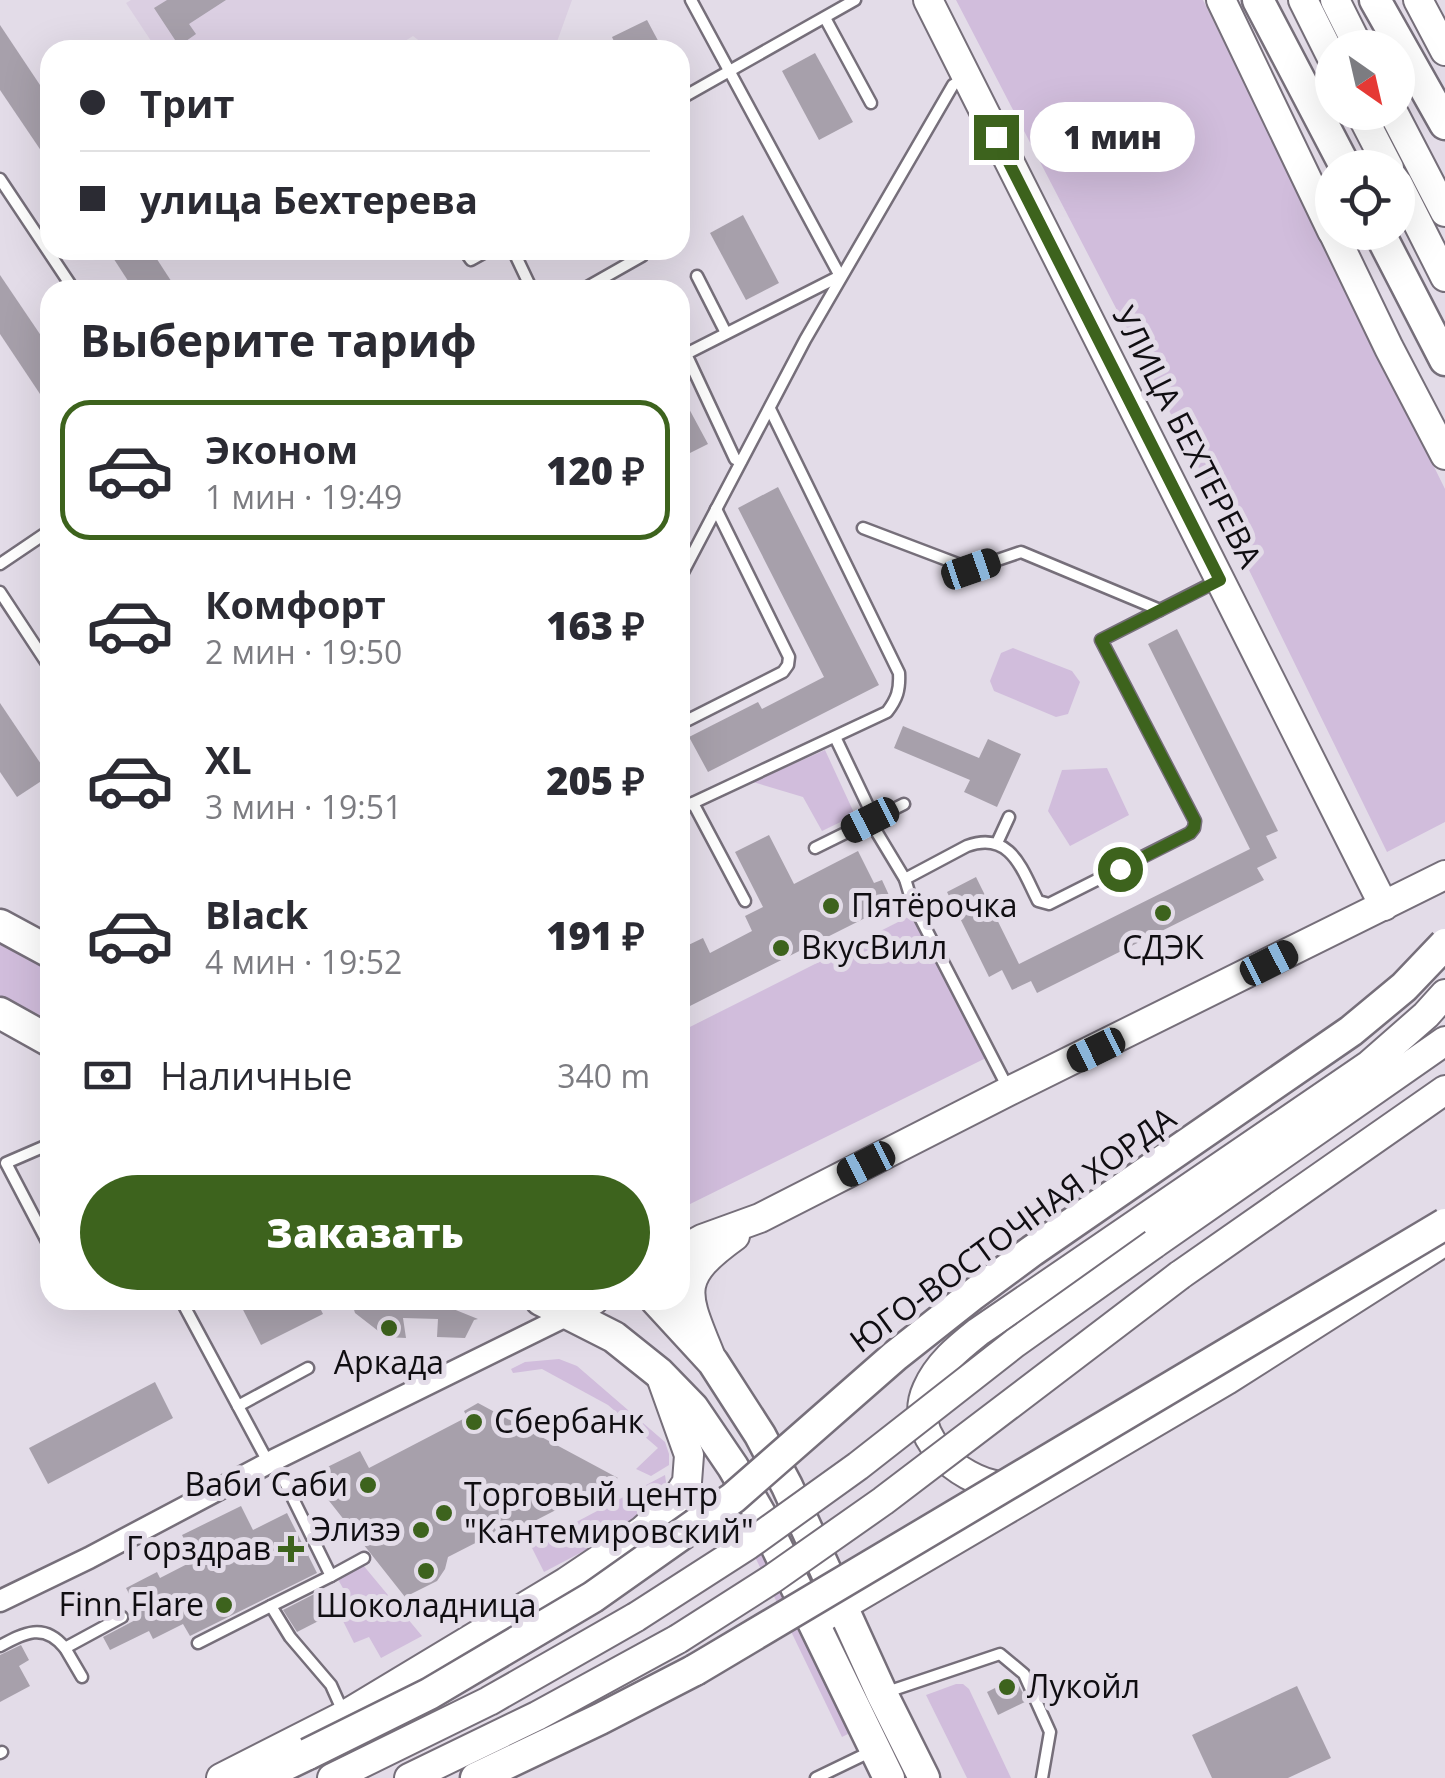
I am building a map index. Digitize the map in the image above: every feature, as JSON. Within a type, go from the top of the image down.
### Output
[{"type":"main road","name":"УЛИЦА БЕХТЕРЕВА","points":[[928,0],[1384,906]]},
{"type":"main road","points":[[1222,0],[1315,194]]},
{"type":"main road","points":[[1258,0],[1337,150]]},
{"type":"main road","points":[[1302,0],[1318,30]]},
{"type":"main road","points":[[1335,0],[1351,30]]},
{"type":"main road","points":[[1376,0],[1445,124]]},
{"type":"main road","points":[[1418,0],[1445,51]]},
{"type":"main road","points":[[1402,130],[1445,212]]},
{"type":"main road","points":[[1415,218],[1445,277]]},
{"type":"main road","points":[[1342,250],[1445,455]]},
{"type":"main road","points":[[1389,250],[1445,360]]},
{"type":"main road","points":[[690,1246],[760,1218],[1445,875]]},
{"type":"main road","points":[[0,925],[40,947]]},
{"type":"main road","name":"ЮГО-ВОСТОЧНАЯ ХОРДА","points":[[258,1778],[429,1694],[594,1596],[733,1498],[970,1296],[1351,1031],[1404,987],[1445,944]]},
{"type":"main road","points":[[1068,1472],[1044,1482],[1000,1486],[974,1478],[950,1464],[937,1451],[926,1431],[923,1415],[925,1392],[946,1360],[978,1332],[1369,1065],[1445,994]]},
{"type":"main road","points":[[0,1013],[40,1035]]},
{"type":"main road","points":[[332,1778],[489,1701],[636,1618],[748,1545],[858,1466],[1015,1344],[1445,1041]]},
{"type":"main road","points":[[409,1778],[538,1716],[678,1639],[772,1579],[1180,1275],[1445,1090]]},
{"type":"main road","points":[[690,1292],[691,1280],[709,1254],[760,1218]]},
{"type":"main road","points":[[1390,1278],[1445,1223]]},
{"type":"main road","points":[[476,1778],[696,1670],[1445,1223]]},
{"type":"main road","points":[[814,1623],[1227,1380],[1445,1241]]},
{"type":"main road","points":[[690,1306],[713,1362]]},
{"type":"main road","points":[[585,1310],[659,1372],[693,1408],[733,1467],[763,1519],[889,1778]]},
{"type":"main road","points":[[665,1310],[713,1362],[760,1435],[788,1486],[924,1778]]},
{"type":"main road","points":[[221,1778],[345,1715],[566,1582],[642,1531],[675,1501],[687,1482],[689,1455],[659,1372]]},
{"type":"street","points":[[0,1601],[576,1310]]},
{"type":"lane","points":[[691,0],[840,276]]},
{"type":"lane","points":[[690,94],[856,0]]},
{"type":"lane","points":[[825,18],[872,103]]},
{"type":"lane","points":[[690,559],[840,276],[953,85],[966,77]]},
{"type":"lane","points":[[0,179],[40,239]]},
{"type":"lane","points":[[600,280],[635,260]]},
{"type":"lane","points":[[697,276],[726,333]]},
{"type":"lane","points":[[690,351],[840,276]]},
{"type":"lane","points":[[690,369],[735,459],[741,460]]},
{"type":"lane","points":[[690,804],[887,712],[900,688],[899,673],[770,409]]},
{"type":"lane","points":[[690,719],[783,672],[788,665],[789,656],[716,509]]},
{"type":"lane","points":[[864,528],[971,569],[1021,552],[1160,610]]},
{"type":"lane","points":[[0,564],[40,541]]},
{"type":"lane","points":[[905,879],[976,842],[997,843],[1017,860],[1038,902],[1049,904],[1190,833],[1195,821],[1101,640],[1220,580]]},
{"type":"lane","points":[[0,592],[40,653]]},
{"type":"lane","points":[[836,738],[868,806],[870,820],[905,879],[912,902],[1009,1091]]},
{"type":"lane","points":[[693,803],[745,901]]},
{"type":"lane","points":[[815,848],[904,804]]},
{"type":"lane","points":[[997,843],[1009,816]]},
{"type":"lane","points":[[40,1148],[3,1164],[40,1229]]},
{"type":"lane","points":[[186,1310],[331,1576]]},
{"type":"lane","points":[[238,1406],[308,1368]]},
{"type":"lane","points":[[198,1643],[364,1558]]},
{"type":"lane","points":[[272,1606],[290,1637],[330,1685],[345,1715]]},
{"type":"lane","points":[[64,1648],[122,1617]]},
{"type":"lane","points":[[0,1646],[26,1633],[56,1636],[82,1677]]},
{"type":"lane","points":[[882,1694],[1000,1654],[1024,1674],[1050,1732],[1042,1778]]},
{"type":"lane","points":[[816,1778],[875,1749]]},
{"type":"shaded area","points":[[572,0],[558,40],[418,40],[413,36],[407,40],[150,40],[126,3]]},
{"type":"shaded area","points":[[956,0],[1203,0],[1315,226],[1315,250],[1327,250],[1445,489],[1445,822],[1387,852],[1201,472]]},
{"type":"shaded area","points":[[1013,648],[1072,671],[1080,682],[1068,714],[1056,717],[994,691],[990,681],[1001,653]]},
{"type":"shaded area","points":[[825,750],[855,815],[822,831],[803,797],[753,782]]},
{"type":"shaded area","points":[[1107,768],[1129,815],[1070,846],[1048,811],[1062,770]]},
{"type":"shaded area","points":[[912,915],[986,1058],[690,1204],[690,1027]]},
{"type":"shaded area","points":[[0,941],[40,963],[40,1020],[0,998]]},
{"type":"shaded area","points":[[559,1359],[577,1366],[665,1442],[669,1465],[651,1476],[636,1469],[658,1448],[608,1405],[542,1369],[513,1373],[511,1369],[525,1362]]},
{"type":"shaded area","points":[[665,1475],[662,1496],[639,1522],[544,1572],[531,1546]]},
{"type":"shaded area","points":[[741,1528],[759,1544],[854,1731],[842,1737]]},
{"type":"shaded area","points":[[363,1565],[422,1636],[381,1658],[369,1637],[354,1643],[331,1597],[344,1590],[336,1576]]},
{"type":"shaded area","points":[[956,1684],[969,1689],[1011,1778],[967,1778],[926,1695]]},
{"type":"building","points":[[167,0],[226,0],[189,24],[196,34],[188,40],[175,40],[154,8]]},
{"type":"building","points":[[647,20],[658,40],[613,40],[612,37]]},
{"type":"building","points":[[0,25],[40,85],[40,149],[0,90]]},
{"type":"building","points":[[815,53],[853,122],[819,140],[782,71]]},
{"type":"building","points":[[743,215],[779,283],[746,300],[710,233]]},
{"type":"building","points":[[114,260],[158,260],[170,280],[128,280]]},
{"type":"building","points":[[0,275],[40,334],[40,394],[0,334]]},
{"type":"building","points":[[690,411],[708,444],[690,453]]},
{"type":"building","points":[[778,487],[879,685],[708,772],[690,736],[758,702],[762,709],[824,677],[738,508]]},
{"type":"building","points":[[1177,629],[1278,831],[1266,836],[1277,858],[1257,868],[1264,880],[1037,993],[1031,981],[1012,990],[1002,970],[989,977],[947,892],[976,877],[1019,964],[1250,849],[1148,644]]},
{"type":"building","points":[[0,703],[40,763],[40,782],[17,797],[0,772]]},
{"type":"building","points":[[903,726],[979,758],[988,739],[1021,754],[997,807],[964,792],[970,780],[894,748]]},
{"type":"building","points":[[769,835],[794,884],[858,851],[874,883],[882,880],[893,904],[690,1006],[690,944],[703,938],[710,953],[752,931],[745,916],[763,907],[735,852]]},
{"type":"building","points":[[243,1310],[321,1310],[323,1314],[261,1345]]},
{"type":"building","points":[[354,1310],[456,1310],[478,1319],[465,1338],[437,1337],[438,1319],[403,1318],[406,1338],[386,1337]]},
{"type":"building","points":[[155,1382],[173,1418],[48,1484],[29,1448]]},
{"type":"building","name":"Торговый центр \"Кантемировский\"","points":[[478,1403],[618,1478],[519,1529],[511,1541],[491,1535],[448,1557],[437,1581],[405,1597],[326,1497],[313,1474],[360,1451],[369,1468],[467,1417],[464,1411]]},
{"type":"building","points":[[241,1506],[253,1530],[287,1513],[317,1573],[190,1636],[183,1624],[153,1639],[149,1631],[110,1650],[103,1637],[141,1617],[126,1588],[157,1572],[160,1578],[195,1560],[182,1535]]},
{"type":"building","points":[[324,1589],[336,1612],[297,1632],[283,1610]]},
{"type":"building","points":[[21,1645],[29,1660],[19,1666],[30,1686],[0,1702],[0,1655]]},
{"type":"building","points":[[1015,1678],[1027,1701],[998,1715],[987,1692]]},
{"type":"building","points":[[1297,1686],[1331,1758],[1288,1778],[1212,1778],[1192,1735]]},
{"type":"place","name":"Пятёрочка","points":[[831,906]]},
{"type":"place","name":"СДЭК","points":[[1163,913]]},
{"type":"place","name":"ВкусВилл","points":[[781,948]]},
{"type":"place","name":"Аркада","points":[[389,1328]]},
{"type":"place","name":"Сбербанк","points":[[474,1422]]},
{"type":"place","name":"Ваби Саби","points":[[368,1485]]},
{"type":"place","name":"Торговый центр \"Кантемировский\"","points":[[444,1513]]},
{"type":"place","name":"Элизэ","points":[[421,1530]]},
{"type":"place","name":"Горздрав","points":[[291,1549]]},
{"type":"place","name":"Шоколадница","points":[[426,1571]]},
{"type":"place","name":"Finn Flare","points":[[224,1605]]},
{"type":"place","name":"Лукойл","points":[[1007,1687]]},
{"type":"route","points":[[996,137],[1220,580],[1101,640],[1195,821],[1190,833],[1120,869]]}]
